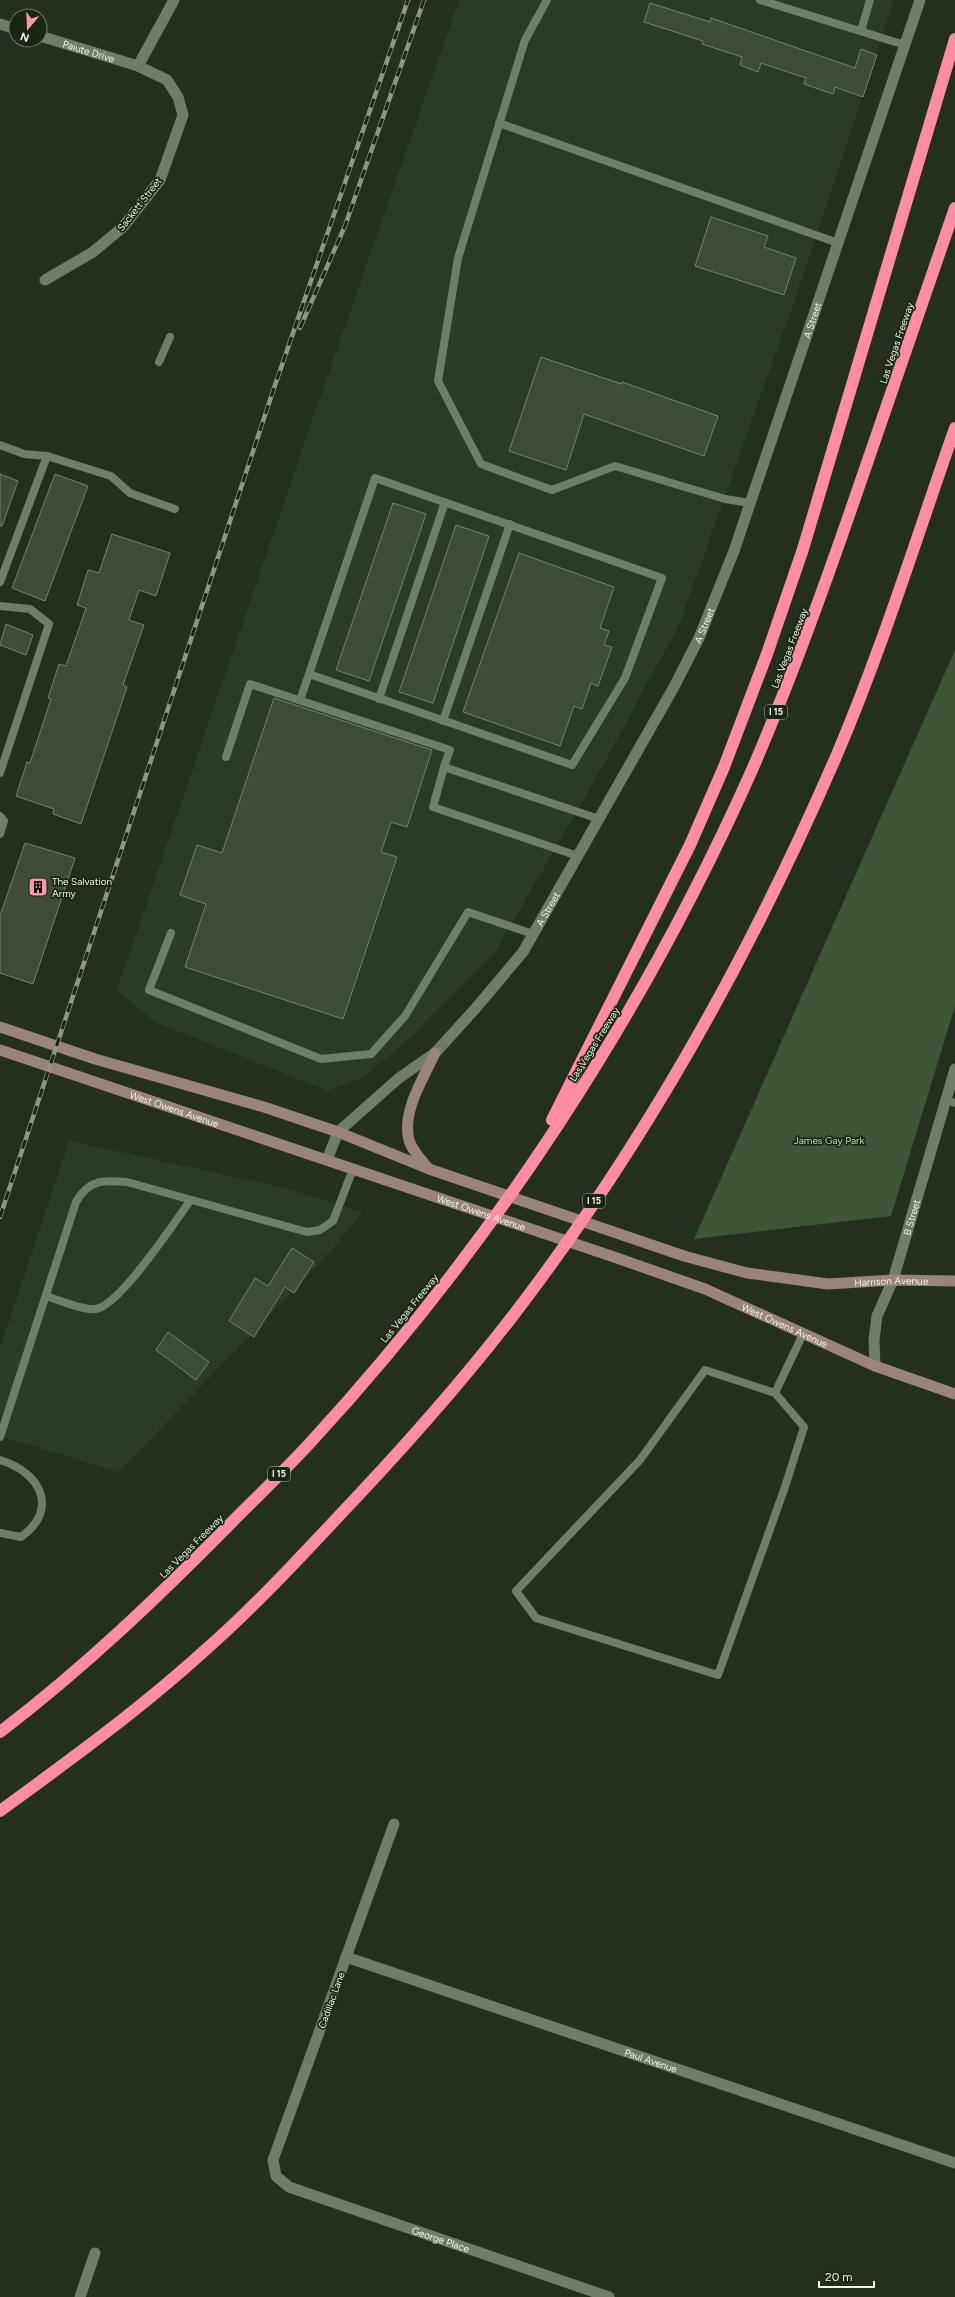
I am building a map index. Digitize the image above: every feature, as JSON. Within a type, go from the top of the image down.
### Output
[{"type":"highway","points":[[520,1180],[567,1092],[670,886],[735,738],[803,549],[955,39]]},
{"type":"highway","name":"Las Vegas Freeway","points":[[0,1732],[86,1663],[155,1599],[308,1445],[412,1324],[464,1258],[520,1180],[572,1102],[649,976],[698,883],[752,768],[815,613],[955,208]]},
{"type":"highway","name":"I 15","points":[[0,1811],[127,1718],[206,1650],[285,1572],[363,1490],[437,1406],[510,1319],[553,1261],[598,1196],[680,1066],[717,1001],[791,857],[839,749],[882,641],[955,428]]},
{"type":"main road","points":[[0,1027],[95,1059],[264,1107],[338,1132],[429,1169]]},
{"type":"main road","name":"West Owens Avenue","points":[[0,1050],[705,1289],[875,1366],[955,1394]]},
{"type":"main road","points":[[429,1169],[416,1153],[408,1136],[408,1115],[434,1053]]},
{"type":"main road","name":"Harrison Avenue","points":[[429,1169],[684,1256],[747,1273],[828,1284],[893,1280],[955,1281]]},
{"type":"street","points":[[138,66],[174,0]]},
{"type":"street","name":"A Street","points":[[327,1160],[338,1132],[399,1078],[434,1053],[518,958],[674,687],[699,638],[717,596],[920,0]]},
{"type":"street","name":"Paiute Drive","points":[[48,38],[138,66]]},
{"type":"street","name":"Sackett Street","points":[[45,280],[92,252],[123,227],[160,180],[182,115],[178,97],[167,80],[138,66]]},
{"type":"street","name":"B Street","points":[[875,1366],[874,1340],[877,1316],[893,1280],[950,1101],[955,1069]]},
{"type":"street","name":"Cadillac Lane","points":[[276,2176],[273,2160],[394,1824]]},
{"type":"street","name":"Paul Avenue","points":[[346,1957],[955,2163]]},
{"type":"street","name":"George Place","points":[[276,2176],[289,2187],[609,2297]]},
{"type":"street","points":[[80,2297],[95,2253]]},
{"type":"lane","points":[[547,0],[525,40],[458,258],[438,381],[481,464],[552,490],[615,466],[725,499],[750,502]]},
{"type":"lane","points":[[760,0],[905,45]]},
{"type":"lane","points":[[861,31],[870,0]]},
{"type":"lane","points":[[500,123],[838,243]]},
{"type":"lane","points":[[159,362],[170,337]]},
{"type":"lane","points":[[0,445],[24,454],[47,456],[111,476],[130,493],[175,509]]},
{"type":"lane","points":[[0,582],[47,456]]},
{"type":"lane","points":[[300,700],[375,478],[662,578],[625,678],[572,765],[309,674]]},
{"type":"lane","points":[[379,698],[445,502]]},
{"type":"lane","points":[[443,721],[510,524]]},
{"type":"lane","points":[[0,606],[30,609],[49,624],[0,773]]},
{"type":"lane","points":[[226,757],[250,684],[450,750],[433,807],[578,856]]},
{"type":"lane","points":[[444,767],[599,819]]},
{"type":"lane","points":[[0,816],[4,821],[0,834]]},
{"type":"lane","points":[[171,933],[149,990],[321,1059],[371,1054],[405,1016],[468,912],[533,934]]},
{"type":"lane","points":[[0,1437],[76,1202],[83,1190],[93,1184],[106,1181],[127,1182],[190,1201],[307,1232],[320,1230],[333,1220],[353,1169]]},
{"type":"lane","points":[[46,1296],[94,1309],[104,1307],[120,1294],[190,1201]]},
{"type":"lane","points":[[775,1393],[803,1334]]},
{"type":"lane","points":[[705,1370],[775,1393],[804,1426],[785,1487],[718,1675],[536,1618],[516,1591],[640,1460],[705,1370]]},
{"type":"lane","points":[[0,1460],[12,1464],[34,1479],[42,1496],[41,1510],[31,1530],[21,1537],[0,1534]]},
{"type":"shaded area","points":[[459,0],[894,0],[795,299],[680,623],[589,791],[495,952],[411,1037],[364,1077],[328,1091],[155,1022],[117,990],[311,424]]},
{"type":"shaded area","points":[[69,1141],[277,1186],[362,1212],[332,1250],[119,1472],[0,1436],[0,1347]]},
{"type":"green space","name":"James Gay Park","points":[[955,650],[955,1006],[891,1216],[694,1239]]},
{"type":"building","points":[[650,3],[710,22],[711,18],[855,68],[861,49],[877,55],[863,97],[835,87],[833,94],[804,84],[806,78],[761,63],[758,72],[740,65],[742,57],[702,44],[703,41],[644,22]]},
{"type":"building","points":[[711,217],[768,236],[764,247],[796,258],[784,295],[695,266]]},
{"type":"building","points":[[541,357],[622,384],[622,382],[718,416],[704,456],[584,414],[566,470],[509,451]]},
{"type":"building","points":[[0,474],[18,481],[2,526],[0,526]]},
{"type":"building","points":[[55,474],[88,486],[45,601],[12,588]]},
{"type":"building","points":[[393,503],[426,514],[369,681],[336,670]]},
{"type":"building","points":[[456,525],[489,536],[433,703],[399,692]]},
{"type":"building","points":[[112,534],[170,553],[156,596],[139,590],[129,620],[144,625],[123,685],[127,687],[81,824],[53,814],[54,809],[16,796],[27,762],[30,763],[51,699],[48,698],[59,664],[66,666],[86,608],[77,605],[88,570],[99,573]]},
{"type":"building","points":[[519,553],[614,587],[600,628],[609,631],[604,645],[612,647],[598,686],[591,683],[582,709],[574,706],[560,746],[463,712]]},
{"type":"building","points":[[6,624],[33,635],[26,655],[0,645]]},
{"type":"building","points":[[274,698],[432,750],[407,827],[391,822],[381,852],[397,857],[343,1019],[185,967],[206,904],[180,895],[197,845],[222,853]]},
{"type":"building","name":"The Salvation Army","points":[[25,843],[75,858],[33,984],[0,973],[0,916]]},
{"type":"building","points":[[292,1248],[314,1262],[294,1293],[285,1287],[254,1337],[229,1321],[255,1278],[268,1286]]},
{"type":"building","points":[[168,1332],[209,1362],[196,1380],[156,1350]]},
{"type":"railway","points":[[0,1217],[273,391],[408,0]]},
{"type":"railway","points":[[300,328],[345,226],[424,0]]},
{"type":"place","name":"The Salvation Army","points":[[38,887]]}]
